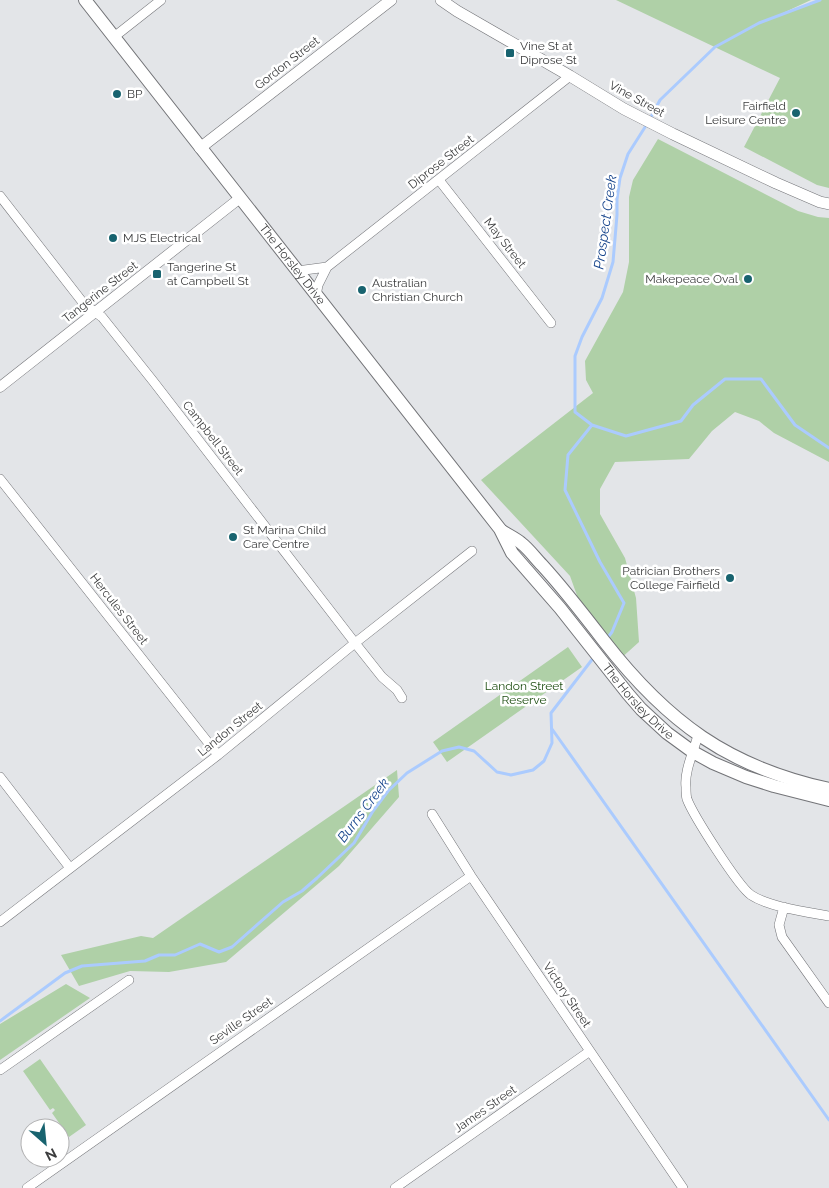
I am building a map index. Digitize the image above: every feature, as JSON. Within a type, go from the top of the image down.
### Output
[{"type":"main road","name":"The Horsley Drive","points":[[85,0],[500,529],[512,553],[628,694],[654,722],[694,752],[714,763],[758,782],[829,800]]},
{"type":"main road","name":"Gordon Street","points":[[200,148],[391,0]]},
{"type":"main road","name":"Vine Street","points":[[441,0],[624,109],[672,134],[803,196],[829,204]]},
{"type":"main road","name":"The Horsley Drive","points":[[500,529],[522,544],[558,582],[619,660],[650,695],[672,716],[698,735],[742,760],[772,772],[829,789]]},
{"type":"street","points":[[114,37],[161,0]]},
{"type":"street","name":"Diprose Street","points":[[316,296],[318,285],[327,267],[570,76]]},
{"type":"street","name":"May Street","points":[[439,180],[551,323]]},
{"type":"street","name":"Campbell Street","points":[[0,196],[84,304],[102,318],[153,381],[355,643],[382,677],[402,698]]},
{"type":"street","name":"Tangerine Street","points":[[0,387],[240,198]]},
{"type":"street","points":[[297,271],[327,267]]},
{"type":"street","name":"Hercules Street","points":[[0,479],[218,755]]},
{"type":"street","name":"Landon Street","points":[[0,922],[218,755],[355,643],[472,551]]},
{"type":"street","points":[[698,735],[685,786],[687,798],[694,813],[738,883],[751,895],[784,906],[829,916]]},
{"type":"street","points":[[0,777],[70,868]]},
{"type":"street","name":"Victory Street","points":[[432,814],[683,1188]]},
{"type":"street","name":"Seville Street","points":[[27,1188],[472,876]]},
{"type":"street","points":[[784,906],[779,925],[782,937],[829,1003]]},
{"type":"street","points":[[0,1070],[128,980]]},
{"type":"street","name":"James Street","points":[[395,1188],[590,1051]]},
{"type":"green space","points":[[616,0],[811,0],[770,19],[820,0],[829,0],[829,188],[817,185],[744,147],[780,78]]},
{"type":"green space","points":[[658,139],[798,211],[829,218],[829,462],[774,433],[759,421],[735,412],[712,431],[689,459],[615,462],[600,489],[600,514],[625,558],[636,598],[639,642],[619,660],[584,615],[570,576],[481,480],[593,393],[586,380],[585,361],[623,292],[629,262],[629,197],[633,180]]},
{"type":"green space","name":"Landon Street Reserve","points":[[568,647],[582,667],[447,762],[433,742]]},
{"type":"green space","points":[[397,770],[399,797],[339,866],[226,962],[169,972],[130,971],[79,986],[61,955],[141,936],[153,938]]},
{"type":"green space","points":[[66,984],[90,998],[0,1060],[0,1024]]},
{"type":"green space","points":[[40,1059],[86,1125],[70,1136],[70,1118],[56,1118],[52,1113],[55,1110],[53,1108],[50,1110],[23,1071]]},
{"type":"waterway","name":"Prospect Creek","points":[[650,119],[660,100],[715,47],[759,23],[820,0]]},
{"type":"waterway","name":"Prospect Creek","points":[[647,124],[628,154],[620,178],[613,262],[602,298],[582,337],[575,356],[575,412],[592,425],[626,436],[681,421],[693,405],[725,379],[761,379],[795,425],[829,448]]},
{"type":"waterway","name":"Burns Creek","points":[[592,425],[568,455],[565,490],[600,562],[624,603],[612,632],[606,640]]},
{"type":"waterway","name":"Burns Creek","points":[[0,1021],[65,973],[82,966],[145,961],[159,955],[175,955],[200,944],[219,952],[232,947],[283,902],[302,891],[354,843],[373,811],[388,791],[407,773],[442,751],[459,747],[474,751],[497,772],[511,775],[533,770],[544,761],[552,743],[551,713],[594,657]]},
{"type":"waterway","points":[[552,729],[829,1120]]},
{"type":"place","name":"Vine St at Diprose St","points":[[510,53]]},
{"type":"place","name":"BP","points":[[117,94]]},
{"type":"place","name":"Fairfield Leisure Centre","points":[[796,113]]},
{"type":"place","name":"MJS Electrical","points":[[113,238]]},
{"type":"place","name":"Tangerine St at Campbell St","points":[[157,274]]},
{"type":"place","name":"Makepeace Oval","points":[[748,279]]},
{"type":"place","name":"Australian Christian Church","points":[[362,290]]},
{"type":"place","name":"St Marina Child Care Centre","points":[[233,537]]},
{"type":"place","name":"Patrician Brothers College Fairfield","points":[[730,578]]}]
